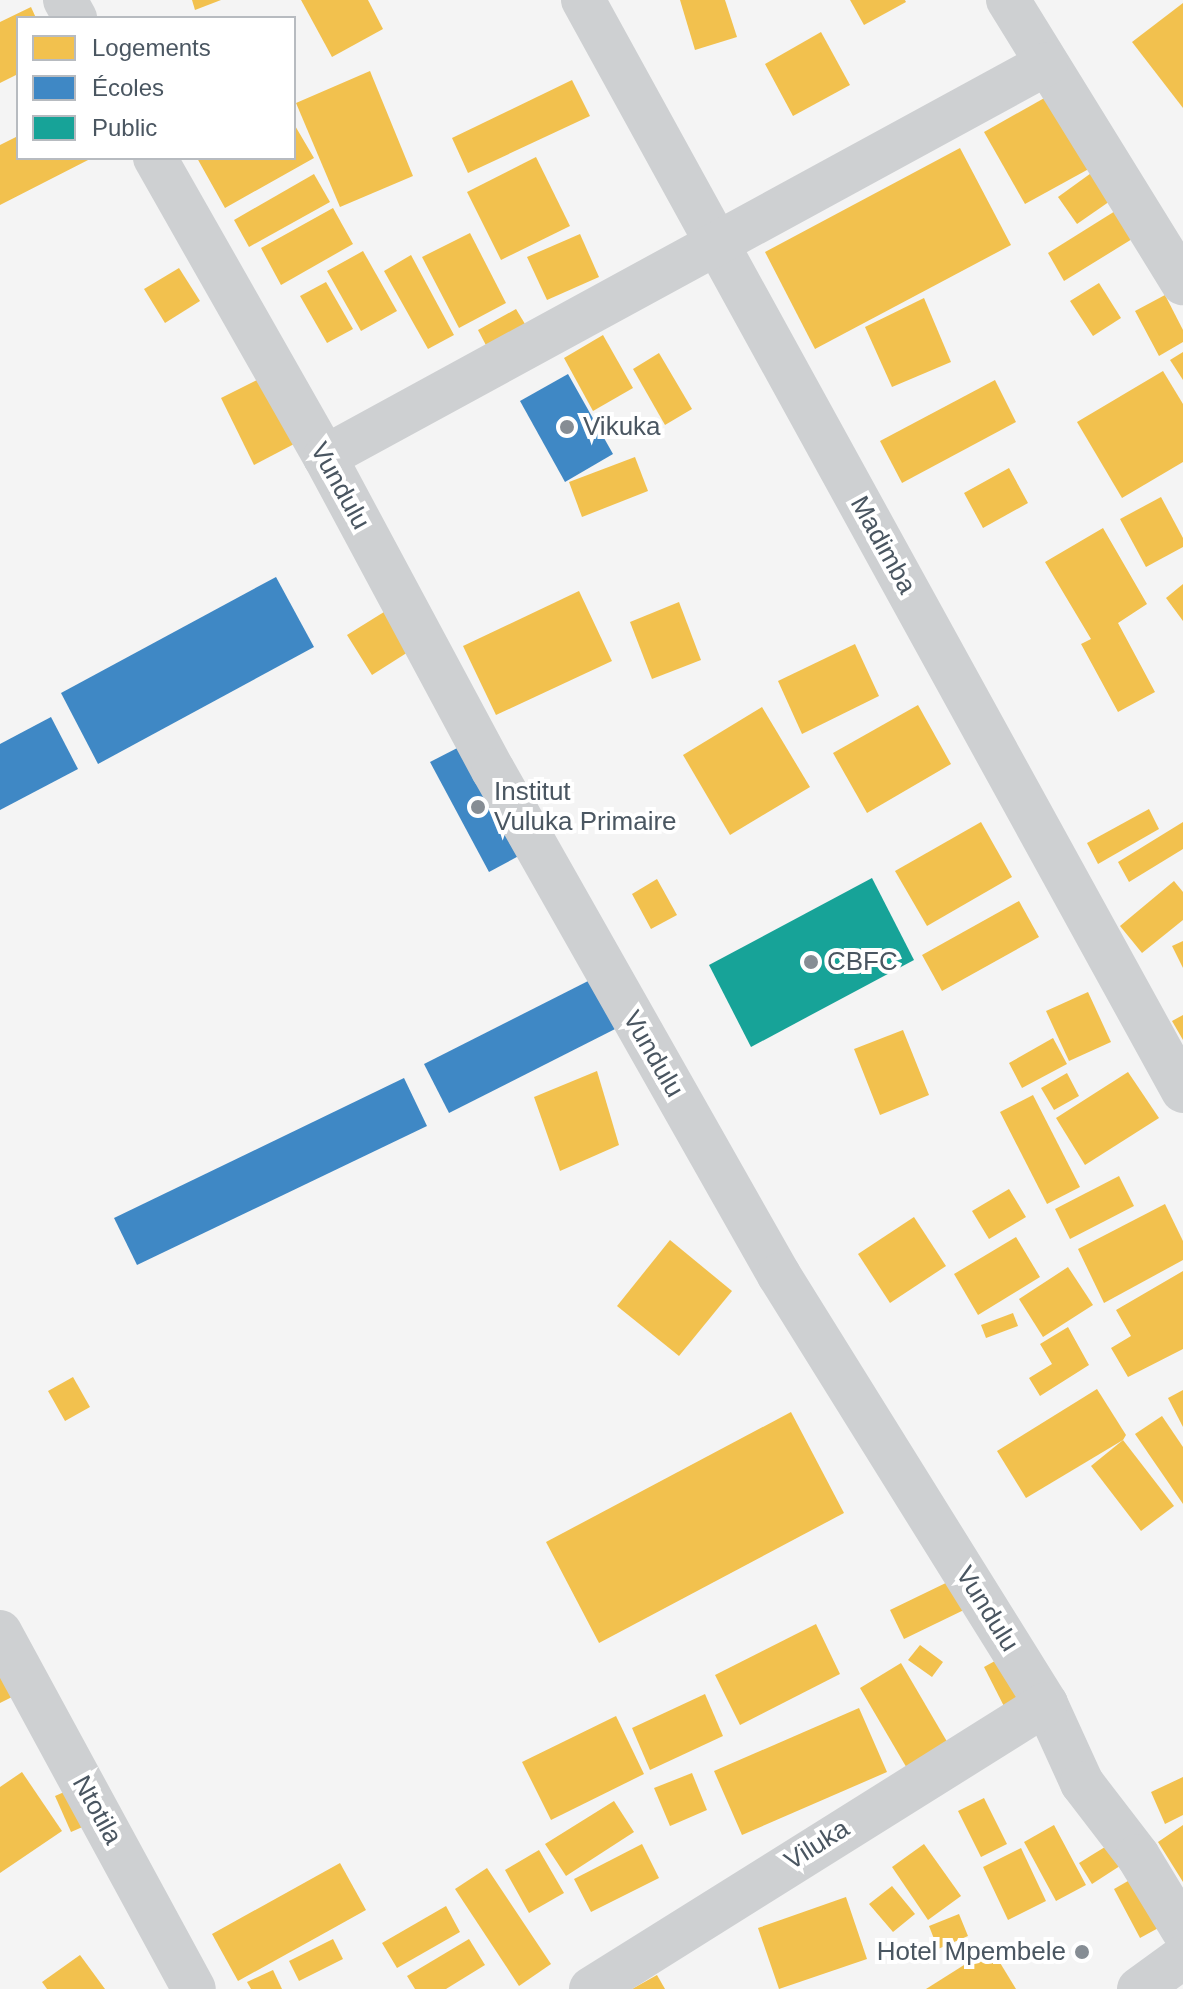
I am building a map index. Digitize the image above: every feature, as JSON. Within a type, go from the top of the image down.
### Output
[{"type":"street","name":"Madimba","points":[[583,0],[1183,1091]]},
{"type":"street","points":[[1008,0],[1183,283]]},
{"type":"street","points":[[325,457],[1046,64]]},
{"type":"street","name":"Vundulu","points":[[156,160],[325,457],[493,770],[779,1275],[1046,1704],[1082,1783],[1138,1856],[1183,1930]]},
{"type":"street","name":"Ntotila","points":[[0,1632],[194,1989]]},
{"type":"street","name":"Viluka","points":[[591,1989],[1046,1704]]},
{"type":"street","points":[[1139,1989],[1183,1957]]},
{"type":"building: Logements","points":[[192,0],[221,0],[195,10]]},
{"type":"building: Logements","points":[[301,0],[368,0],[383,29],[332,57]]},
{"type":"building: Logements","points":[[680,0],[725,0],[737,37],[695,50]]},
{"type":"building: Logements","points":[[850,0],[905,0],[906,2],[864,25]]},
{"type":"building: Logements","points":[[1183,3],[1183,108],[1132,42]]},
{"type":"building: Logements","points":[[31,7],[35,16],[16,16],[16,75],[0,83],[0,22]]},
{"type":"building: Logements","points":[[821,32],[850,85],[793,116],[765,64]]},
{"type":"building: Logements","points":[[370,71],[413,176],[340,207],[296,103]]},
{"type":"building: Logements","points":[[572,80],[590,116],[468,173],[452,138]]},
{"type":"building: Logements","points":[[1055,92],[1096,165],[1025,204],[984,132]]},
{"type":"building: Logements","points":[[296,127],[314,158],[225,208],[198,160],[296,160]]},
{"type":"building: Logements","points":[[16,137],[16,160],[88,160],[0,205],[0,145]]},
{"type":"building: Logements","points":[[960,148],[1011,245],[815,349],[765,252]]},
{"type":"building: Logements","points":[[536,157],[570,226],[501,260],[467,192]]},
{"type":"building: Logements","points":[[1094,171],[1113,199],[1077,224],[1058,197]]},
{"type":"building: Logements","points":[[314,174],[330,202],[249,247],[234,220]]},
{"type":"building: Logements","points":[[333,208],[353,244],[281,285],[261,248]]},
{"type":"building: Logements","points":[[1120,208],[1137,236],[1064,281],[1048,253]]},
{"type":"building: Logements","points":[[470,233],[506,303],[459,328],[422,257]]},
{"type":"building: Logements","points":[[580,234],[599,277],[547,300],[527,257]]},
{"type":"building: Logements","points":[[363,251],[397,311],[361,331],[327,271]]},
{"type":"building: Logements","points":[[411,255],[454,335],[428,349],[384,271]]},
{"type":"building: Logements","points":[[179,268],[200,301],[165,323],[144,289]]},
{"type":"building: Logements","points":[[326,282],[353,329],[327,343],[300,296]]},
{"type":"building: Logements","points":[[1099,283],[1121,318],[1093,336],[1070,301]]},
{"type":"building: Logements","points":[[1165,295],[1183,330],[1183,342],[1159,356],[1135,311]]},
{"type":"building: Logements","points":[[924,298],[951,362],[892,387],[865,327]]},
{"type":"building: Logements","points":[[516,309],[528,329],[489,351],[478,330]]},
{"type":"building: Logements","points":[[603,335],[633,388],[593,411],[564,358]]},
{"type":"building: Logements","points":[[1183,352],[1183,380],[1170,360]]},
{"type":"building: Logements","points":[[659,353],[692,409],[665,425],[633,369]]},
{"type":"building: Logements","points":[[1163,371],[1183,404],[1183,462],[1122,498],[1077,422]]},
{"type":"building: Logements","points":[[263,377],[296,443],[254,465],[221,398]]},
{"type":"building: Logements","points":[[995,380],[1016,422],[902,483],[880,441]]},
{"type":"building: Logements","points":[[635,457],[648,491],[582,517],[569,482]]},
{"type":"building: Logements","points":[[1009,468],[1028,503],[983,528],[964,493]]},
{"type":"building: Logements","points":[[1161,497],[1183,538],[1183,547],[1146,567],[1120,519]]},
{"type":"building: Logements","points":[[1103,528],[1147,604],[1118,623],[1155,692],[1118,712],[1081,644],[1091,639],[1045,562]]},
{"type":"building: Logements","points":[[1183,584],[1183,621],[1166,598]]},
{"type":"building: Logements","points":[[579,591],[612,661],[496,715],[463,646]]},
{"type":"building: Logements","points":[[679,602],[701,660],[652,679],[630,622]]},
{"type":"building: Logements","points":[[392,607],[416,647],[372,675],[347,635]]},
{"type":"building: Logements","points":[[855,644],[879,696],[802,734],[778,681]]},
{"type":"building: Logements","points":[[918,705],[951,764],[867,813],[833,753]]},
{"type":"building: Logements","points":[[762,707],[810,787],[730,835],[683,755]]},
{"type":"building: Logements","points":[[1149,809],[1159,829],[1098,864],[1087,843]]},
{"type":"building: Logements","points":[[981,822],[1012,877],[927,926],[895,871]]},
{"type":"building: Logements","points":[[1183,822],[1183,849],[1129,882],[1118,862]]},
{"type":"building: Logements","points":[[657,879],[677,915],[651,929],[632,894]]},
{"type":"building: Logements","points":[[1174,881],[1183,892],[1183,920],[1142,953],[1120,926]]},
{"type":"building: Logements","points":[[1019,901],[1039,937],[942,991],[922,955]]},
{"type":"building: Logements","points":[[1183,941],[1183,968],[1172,946]]},
{"type":"building: Logements","points":[[1088,992],[1111,1042],[1069,1061],[1046,1011]]},
{"type":"building: Logements","points":[[1183,1015],[1183,1040],[1172,1021]]},
{"type":"building: Logements","points":[[903,1030],[929,1095],[880,1115],[854,1049]]},
{"type":"building: Logements","points":[[1053,1038],[1067,1064],[1022,1088],[1009,1063]]},
{"type":"building: Logements","points":[[597,1071],[619,1145],[560,1171],[534,1097]]},
{"type":"building: Logements","points":[[1128,1072],[1159,1118],[1085,1165],[1056,1118]]},
{"type":"building: Logements","points":[[1067,1073],[1079,1096],[1054,1110],[1041,1088]]},
{"type":"building: Logements","points":[[1033,1095],[1080,1187],[1047,1204],[1000,1112]]},
{"type":"building: Logements","points":[[1119,1176],[1134,1206],[1070,1239],[1055,1209]]},
{"type":"building: Logements","points":[[1009,1189],[1026,1217],[989,1239],[972,1211]]},
{"type":"building: Logements","points":[[1165,1204],[1183,1241],[1183,1260],[1104,1303],[1078,1249]]},
{"type":"building: Logements","points":[[914,1217],[946,1266],[890,1303],[858,1254]]},
{"type":"building: Logements","points":[[1016,1237],[1040,1277],[978,1315],[954,1274]]},
{"type":"building: Logements","points":[[670,1240],[732,1291],[679,1356],[617,1306]]},
{"type":"building: Logements","points":[[1068,1267],[1093,1305],[1043,1337],[1019,1299]]},
{"type":"building: Logements","points":[[1183,1271],[1183,1349],[1128,1377],[1111,1348],[1131,1336],[1116,1310]]},
{"type":"building: Logements","points":[[1013,1313],[1018,1326],[986,1338],[981,1325]]},
{"type":"building: Logements","points":[[1068,1327],[1089,1365],[1040,1396],[1029,1378],[1052,1364],[1040,1344]]},
{"type":"building: Logements","points":[[73,1377],[90,1407],[65,1421],[48,1391]]},
{"type":"building: Logements","points":[[1097,1389],[1126,1435],[1123,1440],[1026,1498],[997,1451]]},
{"type":"building: Logements","points":[[1183,1390],[1183,1427],[1168,1398]]},
{"type":"building: Logements","points":[[791,1412],[844,1513],[599,1643],[546,1542]]},
{"type":"building: Logements","points":[[1162,1416],[1183,1447],[1183,1504],[1135,1434]]},
{"type":"building: Logements","points":[[1123,1440],[1174,1506],[1141,1531],[1091,1466]]},
{"type":"building: Logements","points":[[954,1579],[968,1608],[904,1639],[890,1610]]},
{"type":"building: Logements","points":[[816,1624],[840,1674],[740,1725],[715,1675]]},
{"type":"building: Logements","points":[[920,1645],[943,1662],[932,1677],[908,1660]]},
{"type":"building: Logements","points":[[1004,1656],[1031,1710],[1011,1720],[984,1667]]},
{"type":"building: Logements","points":[[901,1663],[949,1745],[908,1770],[860,1688]]},
{"type":"building: Logements","points":[[0,1665],[20,1693],[0,1703]]},
{"type":"building: Logements","points":[[705,1694],[723,1736],[650,1770],[632,1728]]},
{"type":"building: Logements","points":[[859,1708],[887,1772],[742,1835],[714,1771]]},
{"type":"building: Logements","points":[[616,1716],[644,1774],[551,1820],[522,1762]]},
{"type":"building: Logements","points":[[22,1772],[62,1831],[0,1873],[0,1787]]},
{"type":"building: Logements","points":[[692,1773],[707,1810],[670,1826],[654,1788]]},
{"type":"building: Logements","points":[[1183,1777],[1183,1815],[1165,1824],[1151,1792]]},
{"type":"building: Logements","points":[[78,1786],[94,1822],[71,1832],[55,1796]]},
{"type":"building: Logements","points":[[984,1798],[1007,1844],[981,1857],[958,1811]]},
{"type":"building: Logements","points":[[614,1801],[634,1832],[566,1876],[545,1844]]},
{"type":"building: Logements","points":[[1054,1825],[1086,1885],[1056,1901],[1024,1842]]},
{"type":"building: Logements","points":[[1183,1825],[1183,1882],[1158,1842]]},
{"type":"building: Logements","points":[[1113,1842],[1126,1862],[1092,1884],[1079,1863]]},
{"type":"building: Logements","points":[[642,1844],[659,1878],[591,1912],[574,1879]]},
{"type":"building: Logements","points":[[924,1844],[961,1896],[928,1920],[892,1867]]},
{"type":"building: Logements","points":[[1021,1848],[1046,1901],[1008,1920],[983,1867]]},
{"type":"building: Logements","points":[[539,1850],[564,1893],[529,1913],[505,1870]]},
{"type":"building: Logements","points":[[340,1863],[366,1910],[238,1981],[212,1934]]},
{"type":"building: Logements","points":[[487,1868],[551,1964],[519,1986],[455,1889]]},
{"type":"building: Logements","points":[[1135,1877],[1162,1926],[1140,1938],[1114,1889]]},
{"type":"building: Logements","points":[[892,1886],[915,1914],[893,1932],[869,1904]]},
{"type":"building: Logements","points":[[846,1897],[867,1959],[779,1989],[758,1928]]},
{"type":"building: Logements","points":[[446,1906],[460,1932],[397,1968],[382,1943]]},
{"type":"building: Logements","points":[[959,1914],[968,1936],[938,1949],[929,1926]]},
{"type":"building: Logements","points":[[333,1939],[343,1959],[299,1981],[289,1961]]},
{"type":"building: Logements","points":[[469,1939],[485,1965],[446,1989],[415,1989],[407,1976]]},
{"type":"building: Logements","points":[[991,1948],[1016,1989],[926,1989]]},
{"type":"building: Logements","points":[[80,1955],[105,1989],[47,1989],[42,1982]]},
{"type":"building: Logements","points":[[273,1970],[282,1989],[251,1989],[247,1982]]},
{"type":"building: Logements","points":[[657,1975],[665,1989],[632,1989]]},
{"type":"building: Écoles","name":"Vikuka","points":[[568,374],[613,454],[565,482],[520,401]]},
{"type":"building: Écoles","points":[[276,577],[314,647],[98,764],[61,693]]},
{"type":"building: Écoles","points":[[51,717],[78,769],[0,810],[0,744]]},
{"type":"building: Écoles","name":"Institut Vuluka Primaire","points":[[467,743],[526,852],[489,872],[430,762]]},
{"type":"building: Écoles","points":[[598,976],[623,1025],[449,1113],[424,1064]]},
{"type":"building: Écoles","points":[[404,1078],[427,1126],[137,1265],[114,1218]]},
{"type":"building: Public","name":"CBFC","points":[[872,878],[914,960],[751,1047],[709,965]]},
{"type":"place","name":"Vikuka","points":[[567,427]]},
{"type":"place","name":"Institut Vuluka Primaire","points":[[478,807]]},
{"type":"place","name":"CBFC","points":[[811,962]]},
{"type":"place","name":"Hotel Mpembele","points":[[1082,1952]]}]
